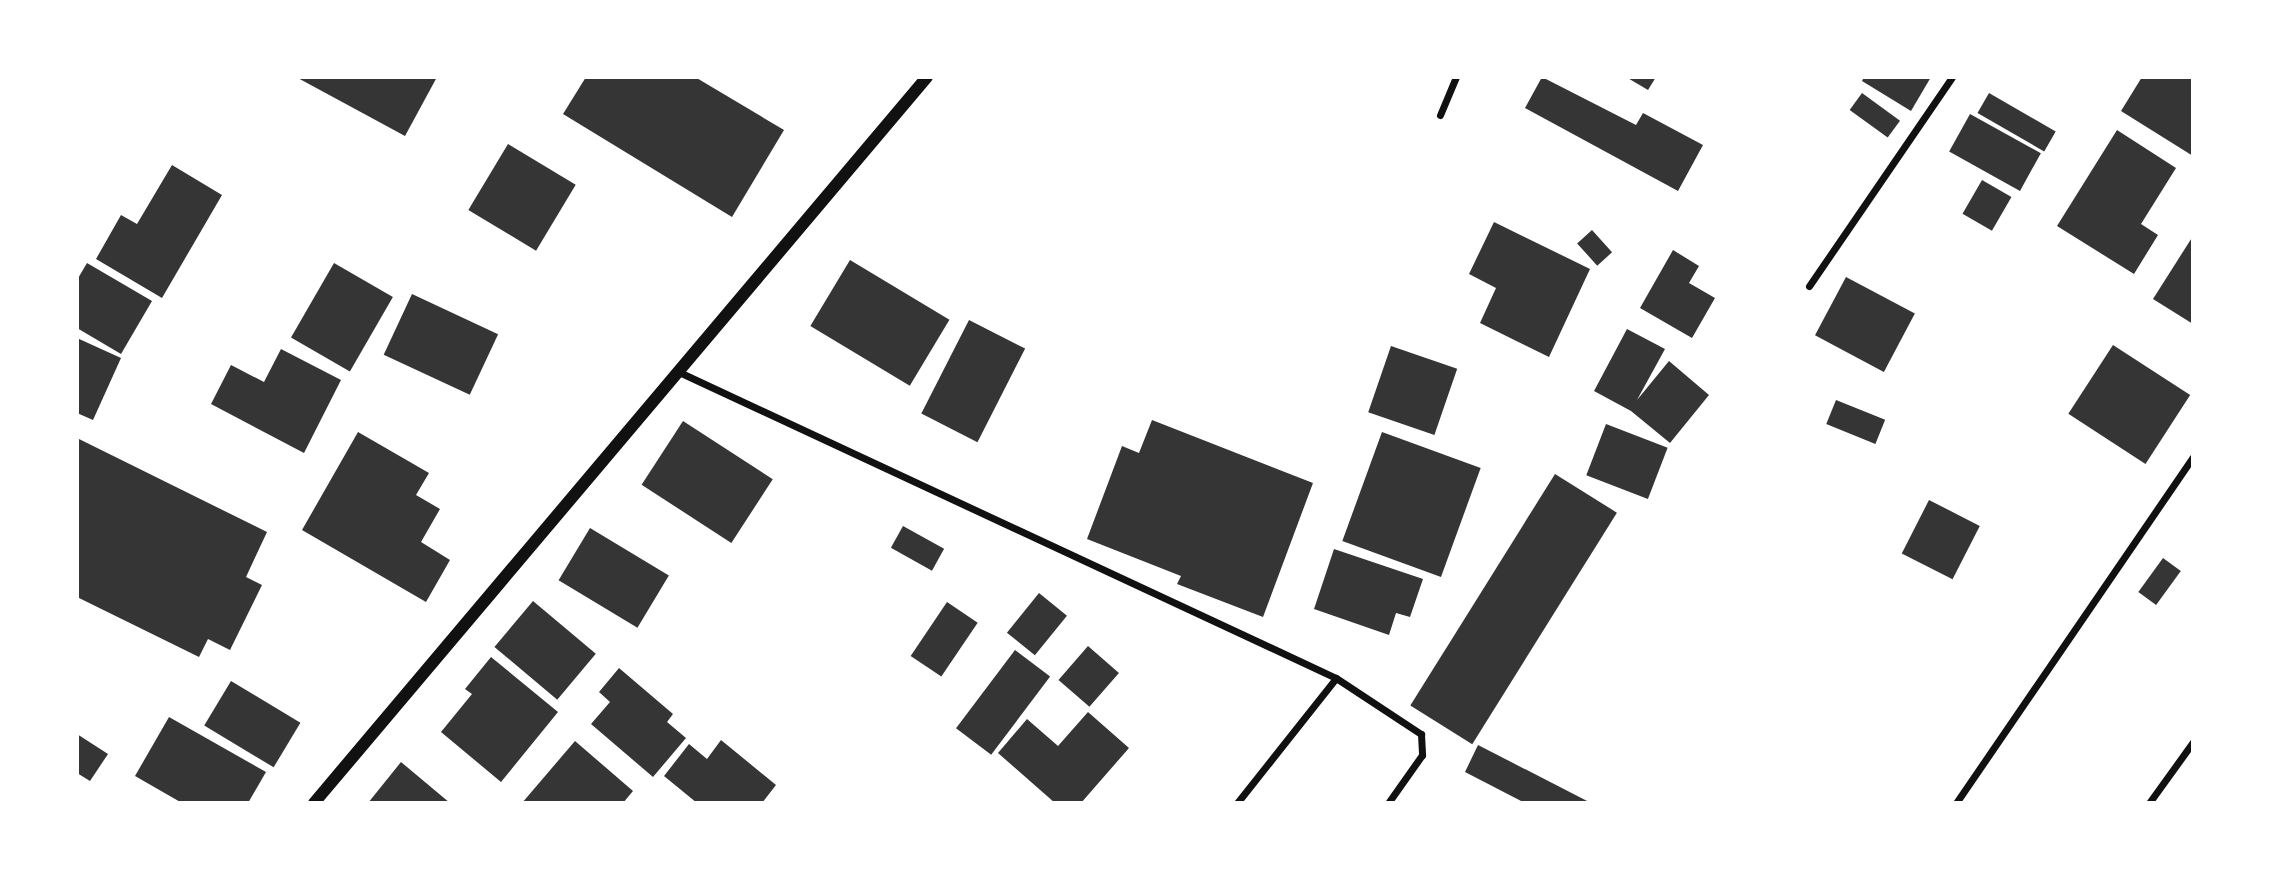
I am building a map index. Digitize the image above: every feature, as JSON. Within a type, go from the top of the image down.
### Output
[{"type":"street","points":[[314,803],[927,77]]},
{"type":"street","points":[[1440,116],[1456,77]]},
{"type":"street","points":[[1809,286],[1952,77]]},
{"type":"street","points":[[679,372],[1336,678],[1421,734],[1422,755],[1388,803]]},
{"type":"street","points":[[1956,803],[2193,457]]},
{"type":"street","points":[[1237,803],[1336,678]]},
{"type":"street","points":[[2149,803],[2193,742]]},
{"type":"building","points":[[296,77],[437,77],[405,136]]},
{"type":"building","points":[[586,77],[695,77],[784,130],[732,217],[563,114]]},
{"type":"building","points":[[1542,77],[1636,125],[1643,113],[1703,145],[1678,191],[1525,108]]},
{"type":"building","points":[[1626,77],[1656,77],[1648,90]]},
{"type":"building","points":[[1864,77],[1931,77],[1911,111],[1862,81]]},
{"type":"building","points":[[2142,77],[2193,77],[2193,156],[2121,111]]},
{"type":"building","points":[[1862,93],[1900,121],[1888,138],[1850,110]]},
{"type":"building","points":[[1989,93],[2056,131],[2044,151],[1978,113]]},
{"type":"building","points":[[1970,114],[2041,153],[2020,191],[1949,152]]},
{"type":"building","points":[[2117,130],[2176,168],[2141,224],[2158,235],[2134,274],[2057,226]]},
{"type":"building","points":[[508,144],[576,185],[536,251],[468,210]]},
{"type":"building","points":[[172,165],[222,195],[162,298],[96,259],[121,215],[137,224]]},
{"type":"building","points":[[1982,180],[2011,197],[1992,231],[1962,214]]},
{"type":"building","points":[[1494,222],[1590,269],[1549,357],[1480,323],[1496,288],[1469,274]]},
{"type":"building","points":[[1592,230],[1612,252],[1597,266],[1577,243]]},
{"type":"building","points":[[2193,236],[2193,324],[2153,299]]},
{"type":"building","points":[[1673,250],[1699,266],[1689,283],[1715,298],[1692,338],[1640,308]]},
{"type":"building","points":[[850,260],[949,320],[910,386],[810,326]]},
{"type":"building","points":[[87,263],[152,301],[121,354],[77,328],[77,280]]},
{"type":"building","points":[[334,263],[393,297],[350,371],[291,337]]},
{"type":"building","points":[[1846,277],[1915,314],[1884,372],[1815,335]]},
{"type":"building","points":[[412,294],[498,334],[470,395],[384,355]]},
{"type":"building","points":[[969,320],[1025,349],[977,442],[921,414]]},
{"type":"building","points":[[1627,329],[1665,349],[1637,400],[1669,361],[1709,395],[1670,443],[1631,411],[1594,391]]},
{"type":"building","points":[[77,338],[121,358],[93,420],[77,413]]},
{"type":"building","points":[[2113,345],[2190,395],[2145,464],[2068,414]]},
{"type":"building","points":[[1391,346],[1457,369],[1434,435],[1368,412]]},
{"type":"building","points":[[281,349],[341,380],[304,453],[211,404],[231,365],[264,382]]},
{"type":"building","points":[[1836,400],[1885,420],[1875,444],[1826,424]]},
{"type":"building","points":[[1152,420],[1313,483],[1263,617],[1177,584],[1181,576],[1087,539],[1122,446],[1139,453]]},
{"type":"building","points":[[683,421],[773,479],[731,543],[642,485]]},
{"type":"building","points":[[1606,424],[1668,448],[1648,499],[1586,475]]},
{"type":"building","points":[[358,432],[429,473],[416,495],[440,509],[421,542],[450,560],[426,602],[302,530]]},
{"type":"building","points":[[1382,432],[1481,468],[1441,577],[1342,541]]},
{"type":"building","points":[[77,438],[267,532],[246,577],[262,585],[230,650],[208,639],[199,657],[77,597]]},
{"type":"building","points":[[1555,474],[1617,513],[1472,744],[1410,706]]},
{"type":"building","points":[[1929,500],[1980,526],[1953,579],[1902,553]]},
{"type":"building","points":[[903,526],[944,549],[932,571],[891,548]]},
{"type":"building","points":[[590,528],[669,575],[637,628],[559,580]]},
{"type":"building","points":[[1334,549],[1423,579],[1410,617],[1396,613],[1389,635],[1314,609]]},
{"type":"building","points":[[2163,558],[2181,571],[2156,605],[2138,592]]},
{"type":"building","points":[[1039,593],[1067,616],[1035,655],[1007,633]]},
{"type":"building","points":[[533,601],[596,654],[557,700],[494,647]]},
{"type":"building","points":[[947,602],[978,623],[941,677],[911,656]]},
{"type":"building","points":[[1088,646],[1119,673],[1089,707],[1058,680]]},
{"type":"building","points":[[1015,650],[1050,676],[991,755],[956,728]]},
{"type":"building","points":[[491,657],[558,712],[501,782],[441,732],[472,694],[465,689]]},
{"type":"building","points":[[619,668],[673,714],[667,722],[686,738],[653,777],[591,724],[610,702],[599,692]]},
{"type":"building","points":[[231,681],[300,723],[274,767],[204,726]]},
{"type":"building","points":[[1088,712],[1129,748],[1081,803],[1055,803],[998,753],[1027,719],[1058,746]]},
{"type":"building","points":[[169,717],[266,772],[248,803],[182,803],[135,776]]},
{"type":"building","points":[[77,734],[108,754],[90,781],[77,773]]},
{"type":"building","points":[[721,740],[776,785],[762,803],[697,803],[664,776],[689,744],[707,759]]},
{"type":"building","points":[[575,741],[633,791],[623,803],[522,803]]},
{"type":"building","points":[[1478,745],[1591,803],[1525,803],[1465,772]]},
{"type":"building","points":[[401,762],[450,803],[368,803]]}]
